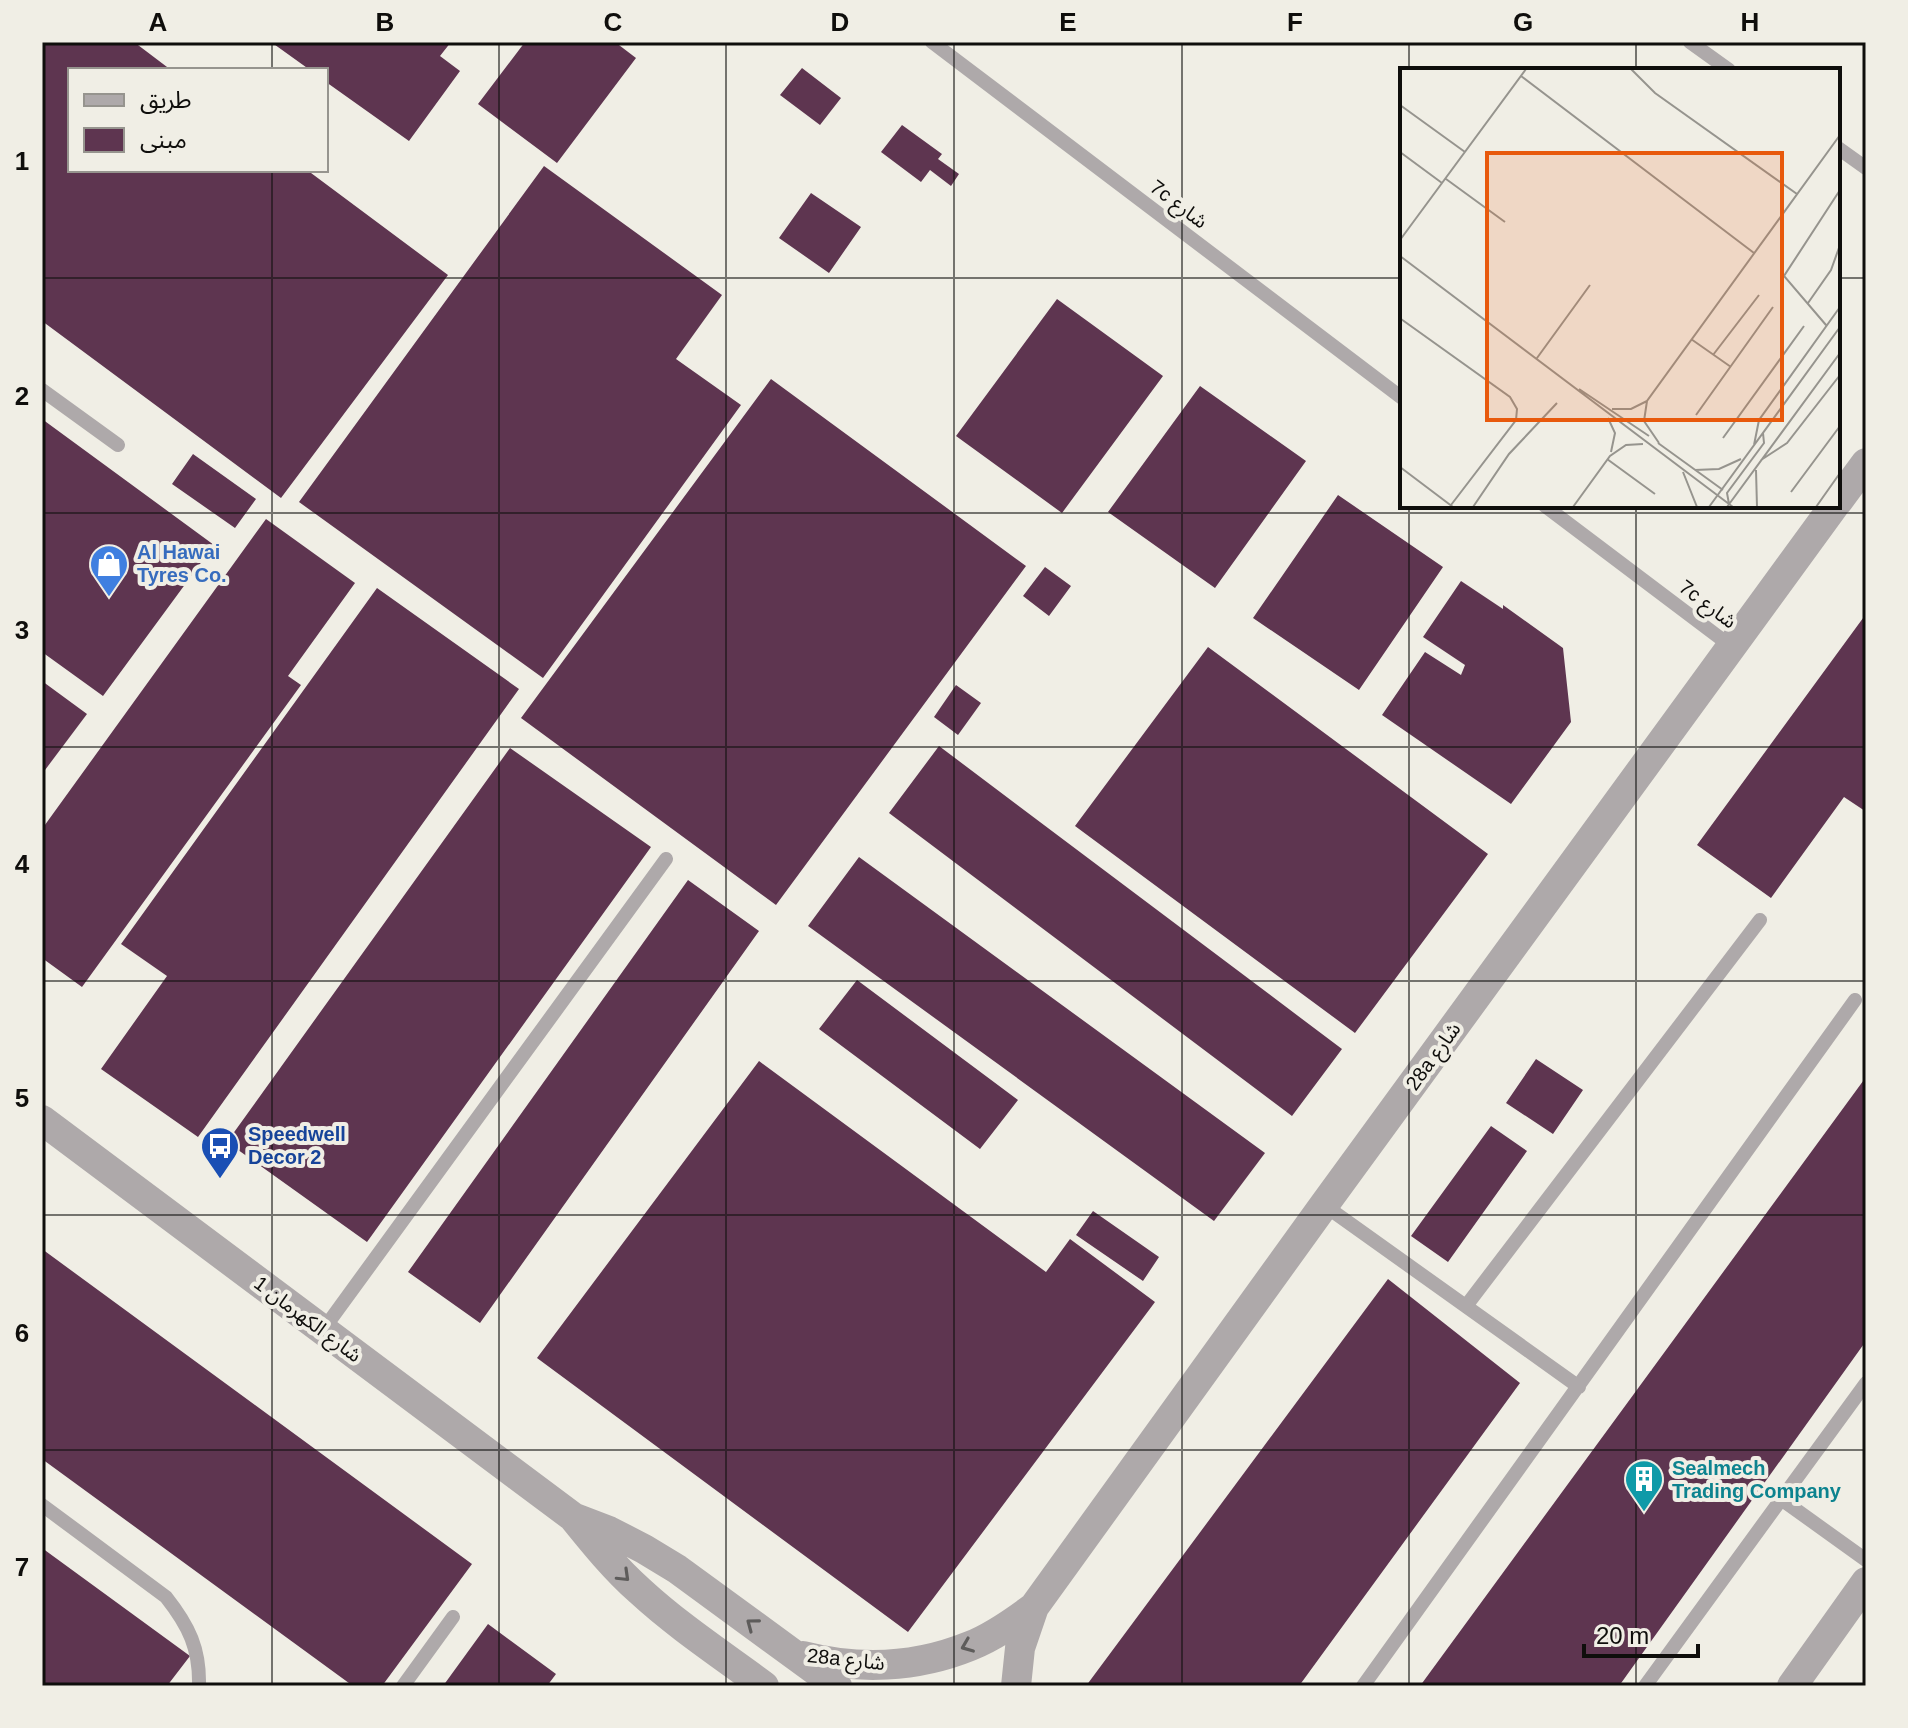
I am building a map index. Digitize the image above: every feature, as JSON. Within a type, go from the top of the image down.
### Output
[{"type":"street","name":"28a شارع","points":[[1840,499],[1866,463]]},
{"type":"street","name":"28a شارع","points":[[1016,1686],[1020,1648],[1034,1607],[1833,508]]},
{"type":"street","name":"شارع الكهرمان 1","points":[[42,1120],[573,1517],[640,1592],[764,1686]]},
{"type":"street","name":"شارع الكهرمان 1","points":[[573,1517],[609,1531],[677,1569],[837,1686]]},
{"type":"street","points":[[1792,1686],[1866,1582]]},
{"type":"street","name":"28a شارع","points":[[789,1652],[825,1662],[862,1665],[899,1664],[935,1658],[1004,1629],[1034,1607]]},
{"type":"lane","name":"7c شارع","points":[[932,42],[1400,396]]},
{"type":"lane","points":[[1690,42],[1726,68]]},
{"type":"lane","points":[[1840,149],[1866,168]]},
{"type":"lane","points":[[42,390],[118,445]]},
{"type":"lane","name":"7c شارع","points":[[1548,508],[1732,647]]},
{"type":"lane","points":[[323,1330],[666,859]]},
{"type":"lane","points":[[1466,1306],[1760,920]]},
{"type":"lane","points":[[1363,1686],[1855,1000]]},
{"type":"lane","points":[[1324,1205],[1579,1387]]},
{"type":"lane","points":[[1645,1686],[1866,1383]]},
{"type":"lane","points":[[1781,1499],[1866,1560]]},
{"type":"lane","points":[[42,1505],[166,1597],[192,1637],[198,1660],[199,1686]]},
{"type":"lane","points":[[403,1686],[453,1617]]},
{"type":"building","points":[[42,42],[134,42],[168,68],[68,68],[68,172],[310,172],[448,275],[281,498],[42,321]]},
{"type":"building","points":[[271,42],[451,42],[440,56],[460,71],[409,141],[328,83],[328,68],[307,68]]},
{"type":"building","points":[[525,42],[615,42],[636,58],[557,163],[478,104]]},
{"type":"building","points":[[802,68],[841,98],[820,125],[780,95]]},
{"type":"building","points":[[902,125],[942,154],[938,159],[959,174],[951,186],[930,170],[921,182],[881,152]]},
{"type":"building","points":[[544,166],[722,295],[676,359],[741,405],[543,678],[299,502]]},
{"type":"building","points":[[811,193],[861,227],[829,273],[779,238]]},
{"type":"building","points":[[1057,299],[1163,376],[1062,513],[956,436]]},
{"type":"building","points":[[771,379],[1026,566],[776,905],[521,718]]},
{"type":"building","points":[[1200,386],[1306,461],[1215,588],[1108,512]]},
{"type":"building","name":"Al Hawai Tyres Co.","points":[[42,419],[214,545],[103,696],[42,652]]},
{"type":"building","points":[[193,454],[256,499],[235,528],[172,484]]},
{"type":"building","points":[[1338,495],[1443,567],[1359,690],[1253,618]]},
{"type":"building","points":[[266,519],[355,583],[288,676],[301,685],[82,987],[42,958],[42,829]]},
{"type":"building","points":[[1045,567],[1071,586],[1049,616],[1023,596]]},
{"type":"building","points":[[1461,581],[1503,609],[1503,605],[1563,648],[1571,722],[1511,804],[1382,715],[1425,652],[1461,675],[1465,665],[1423,637]]},
{"type":"building","points":[[377,588],[519,689],[198,1137],[101,1069],[167,976],[121,944]]},
{"type":"building","points":[[1866,614],[1866,810],[1844,797],[1771,898],[1697,845]]},
{"type":"building","points":[[1208,647],[1488,854],[1355,1033],[1075,826]]},
{"type":"building","points":[[42,681],[87,714],[42,774]]},
{"type":"building","points":[[956,685],[981,703],[958,735],[934,717]]},
{"type":"building","points":[[939,746],[1342,1049],[1292,1116],[889,813]]},
{"type":"building","points":[[510,748],[651,847],[367,1242],[227,1142]]},
{"type":"building","points":[[859,857],[1265,1153],[1214,1221],[808,926]]},
{"type":"building","points":[[688,880],[759,931],[480,1323],[408,1272]]},
{"type":"building","points":[[857,980],[1018,1100],[980,1149],[819,1029]]},
{"type":"building","points":[[1536,1059],[1583,1090],[1553,1134],[1506,1103]]},
{"type":"building","points":[[759,1061],[1046,1272],[1070,1239],[1155,1302],[908,1632],[537,1358]]},
{"type":"building","name":"Sealmech Trading Company","points":[[1866,1077],[1866,1341],[1619,1686],[1420,1686]]},
{"type":"building","points":[[1491,1126],[1527,1151],[1448,1262],[1411,1236]]},
{"type":"building","points":[[1093,1211],[1159,1257],[1143,1281],[1076,1235]]},
{"type":"building","points":[[42,1249],[472,1564],[382,1686],[353,1686],[42,1459]]},
{"type":"building","points":[[1388,1279],[1520,1383],[1299,1686],[1086,1686]]},
{"type":"building","points":[[42,1548],[190,1656],[167,1686],[42,1686]]},
{"type":"building","points":[[488,1624],[556,1674],[547,1686],[443,1686]]},
{"type":"place","name":"Al Hawai Tyres Co.","points":[[109,598]]},
{"type":"place","name":"Speedwell Decor 2","points":[[220,1180]]},
{"type":"place","name":"Sealmech Trading Company","points":[[1644,1513]]}]
